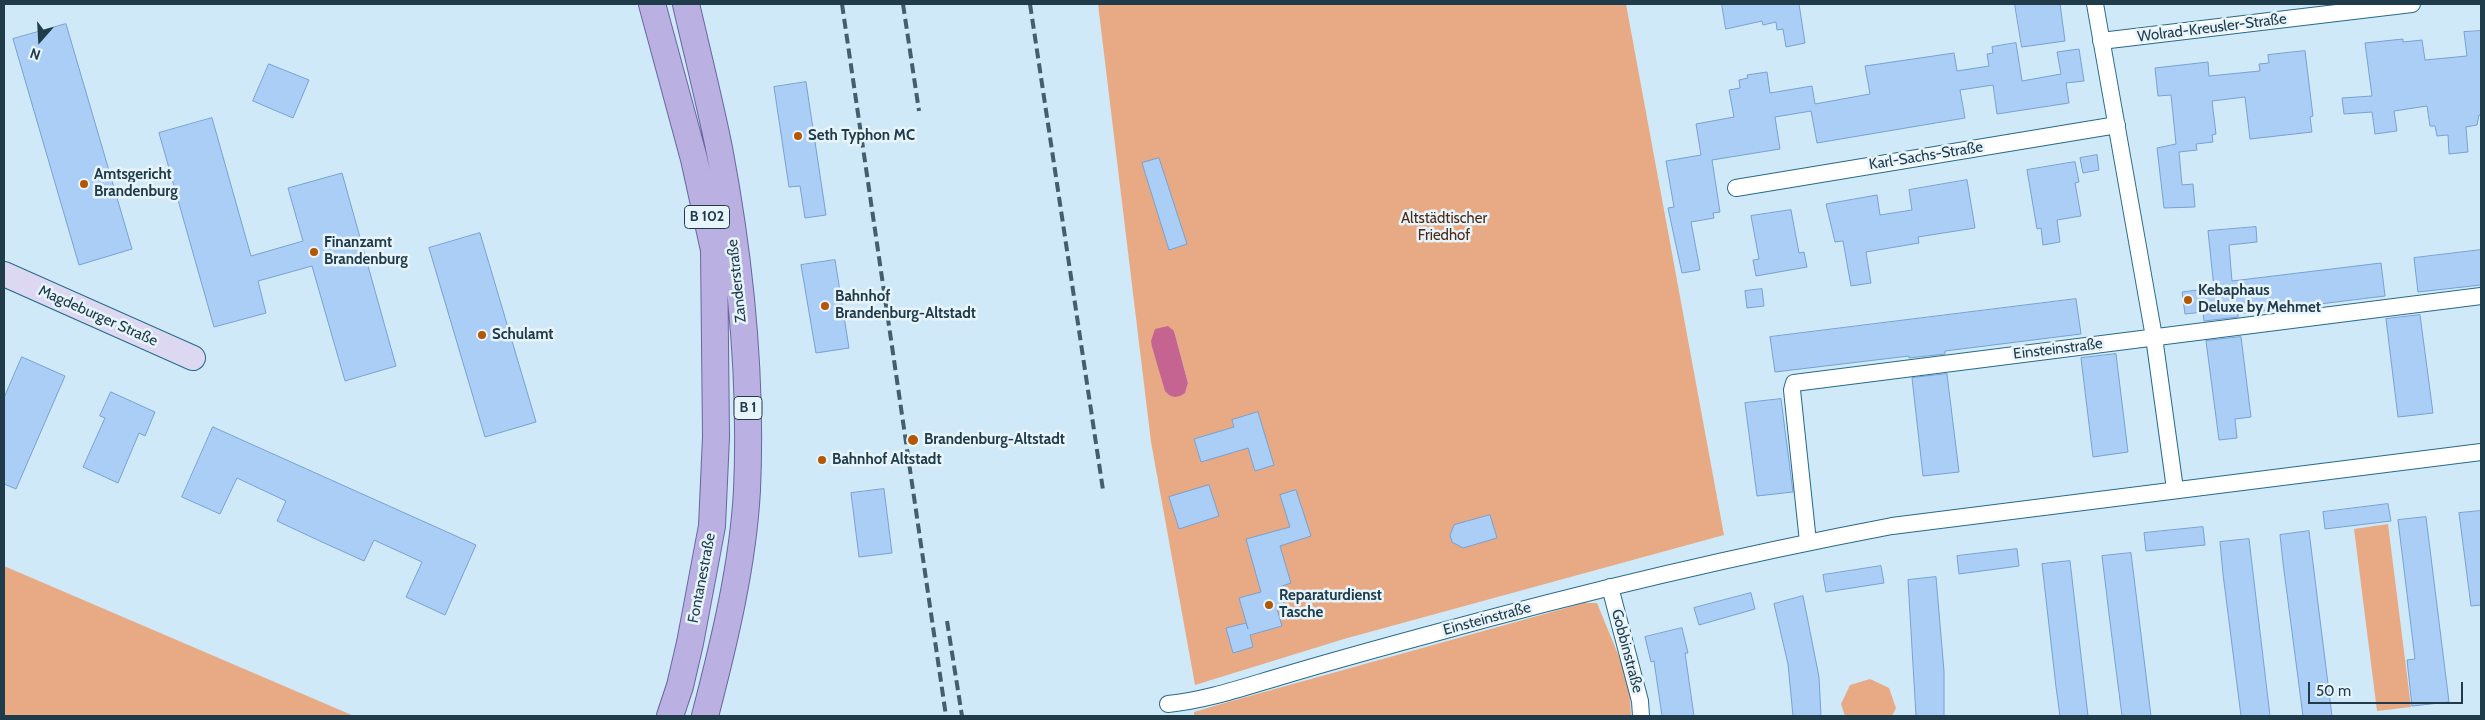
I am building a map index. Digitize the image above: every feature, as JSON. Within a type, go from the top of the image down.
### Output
[{"type":"main road","name":"Zanderstraße","points":[[652,4],[694,159],[714,250],[716,437]]},
{"type":"main road","name":"Zanderstraße","points":[[686,4],[718,147],[736,252],[748,395],[747,491],[738,563],[720,657],[705,716]]},
{"type":"main road","name":"Fontanestraße","points":[[670,716],[688,652],[712,526],[716,437]]},
{"type":"street","points":[[2095,4],[2154,337],[2175,488]]},
{"type":"street","name":"Wolrad-Kreusler-Straße","points":[[2101,41],[2412,4]]},
{"type":"street","name":"Karl-Sachs-Straße","points":[[1736,188],[2117,125]]},
{"type":"street","name":"Magdeburger Straße","points":[[4,274],[192,358]]},
{"type":"street","name":"Einsteinstraße","points":[[1808,542],[1792,390],[1794,383],[2481,296]]},
{"type":"street","name":"Einsteinstraße","points":[[1168,704],[1196,702],[1344,657],[1541,604],[1808,542],[1892,526],[2175,488],[2481,452]]},
{"type":"street","name":"Gobbinstraße","points":[[1610,587],[1640,701],[1641,716]]},
{"type":"green space","name":"Altstädtischer Friedhof","points":[[1098,4],[1626,4],[1724,535],[1344,639],[1195,685],[1151,442]],"holes":[[[1174,331],[1188,383],[1185,393],[1167,394],[1152,347]]]},
{"type":"green space","points":[[2388,524],[2411,707],[2377,711],[2354,529]]},
{"type":"green space","points":[[4,566],[354,716],[4,716]]},
{"type":"green space","points":[[1584,603],[1597,603],[1629,681],[1631,716],[1194,716],[1194,712],[1221,704]]},
{"type":"green space","points":[[1870,679],[1889,688],[1896,708],[1892,716],[1845,716],[1841,704],[1850,685]]},
{"type":"shaded area","points":[[1168,326],[1174,331],[1188,383],[1185,393],[1178,397],[1172,396],[1165,391],[1151,341],[1155,329]]},
{"type":"building","points":[[1722,4],[1799,4],[1805,43],[1786,47],[1783,29],[1777,30],[1776,22],[1763,25],[1762,21],[1726,29]]},
{"type":"building","points":[[2015,4],[2060,4],[2065,41],[2022,47]]},
{"type":"building","name":"Amtsgericht Brandenburg","points":[[66,24],[132,249],[79,265],[13,39]]},
{"type":"building","points":[[2481,31],[2481,115],[2479,115],[2477,125],[2466,127],[2468,152],[2449,154],[2448,135],[2437,136],[2435,126],[2430,126],[2427,106],[2394,111],[2397,131],[2375,134],[2372,112],[2344,114],[2342,98],[2372,96],[2365,43],[2403,39],[2403,42],[2422,40],[2425,60],[2467,56],[2464,32]]},
{"type":"building","points":[[2016,43],[2022,81],[2061,74],[2057,52],[2079,49],[2084,81],[2066,83],[2069,103],[1997,114],[1993,85],[1960,90],[1965,118],[1817,143],[1811,111],[1775,117],[1780,149],[1712,160],[1720,212],[1713,213],[1714,218],[1691,222],[1700,270],[1682,273],[1668,208],[1674,207],[1666,161],[1701,155],[1696,124],[1734,117],[1729,90],[1740,88],[1739,80],[1748,78],[1747,75],[1767,72],[1770,93],[1812,86],[1815,104],[1870,94],[1865,66],[1954,53],[1957,71],[1989,66],[1987,54],[1993,53],[1992,47]]},
{"type":"building","points":[[2305,51],[2313,116],[2310,117],[2312,132],[2250,139],[2245,97],[2212,101],[2216,134],[2212,135],[2213,142],[2196,144],[2197,150],[2179,152],[2182,185],[2193,184],[2195,207],[2164,208],[2157,148],[2176,144],[2171,95],[2158,96],[2155,68],[2208,62],[2209,76],[2260,71],[2259,64],[2269,63],[2268,55]]},
{"type":"building","points":[[269,64],[309,80],[293,118],[253,101]]},
{"type":"building","name":"Seth Typhon MC","points":[[806,82],[826,215],[805,218],[800,186],[789,187],[774,87]]},
{"type":"building","name":"Finanzamt Brandenburg","points":[[212,118],[251,256],[303,241],[288,188],[342,173],[396,366],[345,381],[312,266],[258,281],[266,313],[214,327],[159,133]]},
{"type":"building","points":[[2097,155],[2099,170],[2083,173],[2080,158]]},
{"type":"building","points":[[1159,158],[1187,244],[1169,250],[1142,163]]},
{"type":"building","points":[[2075,162],[2079,182],[2075,183],[2081,216],[2057,220],[2060,242],[2043,245],[2041,228],[2037,229],[2027,170]]},
{"type":"building","points":[[1967,180],[1975,228],[1918,237],[1919,243],[1866,252],[1871,283],[1851,286],[1843,241],[1835,242],[1826,204],[1877,195],[1880,215],[1912,210],[1909,190]]},
{"type":"building","points":[[1791,210],[1799,253],[1804,252],[1807,267],[1756,276],[1753,260],[1759,259],[1751,216]]},
{"type":"building","points":[[2256,227],[2257,242],[2229,245],[2232,281],[2381,263],[2385,296],[2238,314],[2238,317],[2204,321],[2203,312],[2185,314],[2182,292],[2214,288],[2208,231]]},
{"type":"building","name":"Schulamt","points":[[480,233],[536,422],[485,437],[429,248]]},
{"type":"building","points":[[2481,250],[2481,285],[2418,292],[2414,258]]},
{"type":"building","name":"Bahnhof Brandenburg-Altstadt","points":[[835,260],[849,348],[816,353],[801,265]]},
{"type":"building","points":[[1762,289],[1764,306],[1747,308],[1745,291]]},
{"type":"building","points":[[2076,299],[2081,334],[1945,351],[1945,354],[1909,358],[1909,356],[1775,372],[1770,337]]},
{"type":"building","points":[[2420,315],[2433,413],[2398,417],[2386,319]]},
{"type":"building","points":[[2241,337],[2251,417],[2235,419],[2237,438],[2219,440],[2206,341]]},
{"type":"building","points":[[2116,354],[2128,452],[2093,457],[2081,358]]},
{"type":"building","points":[[22,357],[65,376],[16,489],[4,484],[4,398]]},
{"type":"building","points":[[1947,374],[1959,472],[1923,476],[1912,378]]},
{"type":"building","points":[[111,392],[155,412],[145,436],[139,433],[118,483],[83,467],[105,418],[100,416]]},
{"type":"building","points":[[1781,399],[1793,492],[1757,496],[1745,403]]},
{"type":"building","points":[[1258,412],[1274,465],[1255,471],[1248,448],[1201,462],[1194,439],[1234,427],[1232,420]]},
{"type":"building","points":[[213,427],[476,545],[445,615],[406,597],[422,562],[374,540],[364,561],[322,542],[277,521],[286,501],[237,478],[220,514],[182,497]]},
{"type":"building","points":[[1209,485],[1219,516],[1179,529],[1169,497]]},
{"type":"building","points":[[884,489],[892,553],[859,557],[851,493]]},
{"type":"building","points":[[1296,490],[1311,536],[1280,546],[1291,583],[1279,587],[1285,607],[1277,609],[1282,626],[1250,635],[1253,647],[1233,653],[1226,628],[1246,623],[1248,629],[1239,598],[1261,592],[1246,539],[1290,527],[1280,495]]},
{"type":"building","points":[[2388,504],[2391,521],[2325,529],[2323,512]]},
{"type":"building","points":[[2481,511],[2481,605],[2471,606],[2459,513]]},
{"type":"building","points":[[1490,515],[1497,538],[1463,548],[1452,542],[1450,535],[1454,525]]},
{"type":"building","points":[[2426,517],[2449,702],[2412,706],[2407,660],[2415,659],[2398,520]]},
{"type":"building","points":[[2203,527],[2205,545],[2146,551],[2144,533]]},
{"type":"building","points":[[2309,531],[2332,716],[2303,716],[2283,563],[2280,535]]},
{"type":"building","points":[[2249,539],[2270,716],[2241,716],[2223,574],[2220,542]]},
{"type":"building","points":[[2017,549],[2019,566],[1959,574],[1957,556]]},
{"type":"building","points":[[2131,553],[2151,716],[2122,716],[2111,630],[2102,556]]},
{"type":"building","points":[[2070,561],[2088,716],[2060,716],[2056,687],[2042,564]]},
{"type":"building","points":[[1881,566],[1884,583],[1826,592],[1823,575]]},
{"type":"building","points":[[1936,577],[1944,671],[1944,716],[1916,716],[1908,580]]},
{"type":"building","points":[[1751,593],[1755,609],[1699,625],[1694,608]]},
{"type":"building","points":[[1803,596],[1819,677],[1821,716],[1793,716],[1788,664],[1774,604]]},
{"type":"building","points":[[1682,628],[1688,653],[1685,653],[1694,716],[1662,716],[1654,661],[1651,662],[1645,637]]},
{"type":"railway","points":[[842,4],[946,716]]},
{"type":"railway","points":[[903,4],[919,111]]},
{"type":"railway","points":[[1030,4],[1103,490]]},
{"type":"railway","points":[[947,621],[962,716]]},
{"type":"place","name":"Seth Typhon MC","points":[[798,136]]},
{"type":"place","name":"Amtsgericht Brandenburg","points":[[84,184]]},
{"type":"place","name":"Finanzamt Brandenburg","points":[[314,252]]},
{"type":"place","name":"Kebaphaus Deluxe by Mehmet","points":[[2188,300]]},
{"type":"place","name":"Bahnhof Brandenburg-Altstadt","points":[[825,306]]},
{"type":"place","name":"Schulamt","points":[[482,335]]},
{"type":"place","name":"Brandenburg-Altstadt","points":[[913,440]]},
{"type":"place","name":"Bahnhof Altstadt","points":[[822,460]]},
{"type":"place","name":"Reparaturdienst Tasche","points":[[1269,605]]}]
